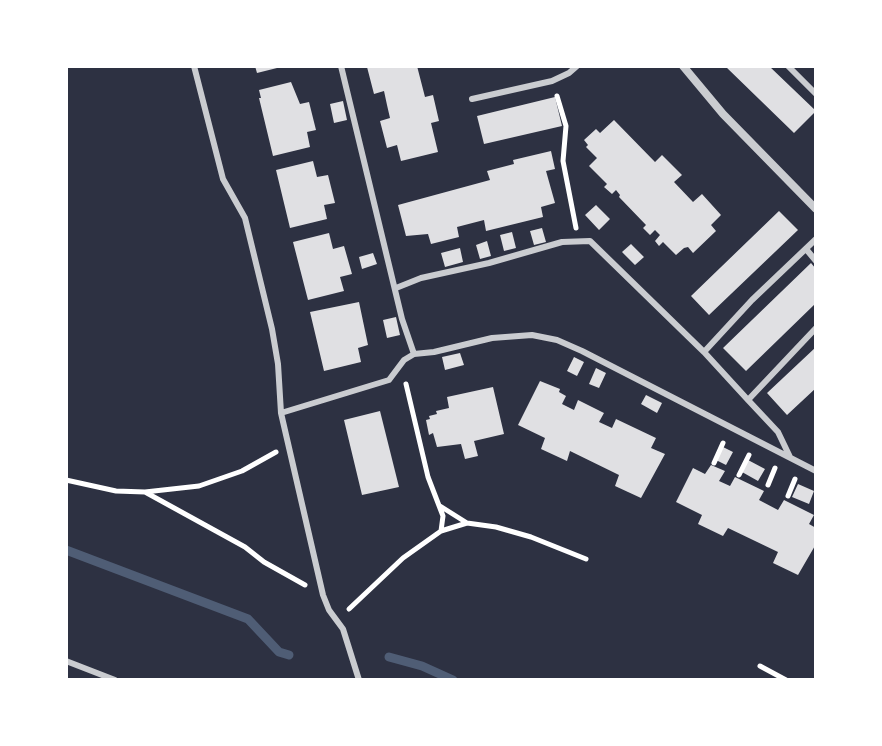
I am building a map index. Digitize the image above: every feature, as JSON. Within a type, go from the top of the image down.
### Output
[{"type":"street","points":[[683,66],[723,114],[816,209]]},
{"type":"lane","points":[[194,66],[223,179],[245,218],[276,352],[287,445],[323,595],[329,610],[343,629],[359,680]]},
{"type":"lane","points":[[341,66],[369,190],[414,354]]},
{"type":"lane","points":[[472,99],[552,81],[577,66]]},
{"type":"lane","points":[[788,66],[816,94]]},
{"type":"lane","points":[[704,352],[752,300],[816,239]]},
{"type":"lane","points":[[396,288],[421,278],[562,242],[590,241],[704,352],[778,432],[790,458]]},
{"type":"lane","points":[[806,249],[816,261]]},
{"type":"lane","points":[[748,400],[816,328]]},
{"type":"lane","points":[[281,413],[389,380],[401,364],[414,354],[512,335],[532,335],[557,340],[816,471]]},
{"type":"lane","points":[[66,661],[115,680]]},
{"type":"path","points":[[552,81],[566,126],[563,161],[579,240]]},
{"type":"path","points":[[401,364],[428,477],[443,516],[441,531]]},
{"type":"path","points":[[66,480],[116,491],[145,492],[199,486],[242,471],[287,445]]},
{"type":"path","points":[[145,492],[245,547],[264,562],[323,595]]},
{"type":"path","points":[[439,505],[467,523],[531,537],[586,559]]},
{"type":"path","points":[[337,619],[392,568],[441,531],[467,523]]},
{"type":"path","points":[[760,666],[786,680]]},
{"type":"building","points":[[255,66],[281,66],[281,67],[257,73]]},
{"type":"building","points":[[417,66],[425,97],[433,95],[439,121],[431,123],[438,152],[401,161],[397,145],[387,148],[380,121],[390,118],[384,91],[374,94],[367,67]]},
{"type":"building","points":[[725,66],[769,66],[816,111],[794,133]]},
{"type":"building","points":[[291,82],[300,104],[309,102],[316,130],[307,132],[310,147],[273,156],[259,90]]},
{"type":"building","points":[[555,97],[562,126],[484,144],[477,116]]},
{"type":"building","points":[[343,101],[347,120],[334,123],[330,104]]},
{"type":"building","points":[[614,120],[655,162],[662,155],[682,175],[674,182],[693,202],[702,194],[721,215],[711,225],[716,231],[693,253],[688,247],[676,255],[663,242],[659,246],[655,241],[660,235],[655,230],[650,235],[643,228],[646,225],[616,190],[612,194],[604,187],[607,184],[589,166],[597,158],[586,147],[588,145],[584,140],[596,129],[600,133]]},
{"type":"building","points":[[551,151],[555,169],[546,171],[555,203],[541,207],[543,217],[486,231],[484,220],[457,227],[459,237],[431,244],[428,234],[406,236],[398,205],[490,180],[487,171],[514,164],[513,160]]},
{"type":"building","points":[[313,161],[317,177],[328,175],[335,203],[324,205],[327,219],[290,228],[276,170]]},
{"type":"building","points":[[596,205],[610,219],[599,230],[585,215]]},
{"type":"building","points":[[779,211],[798,230],[709,315],[691,296]]},
{"type":"building","points":[[542,228],[546,242],[534,245],[530,231]]},
{"type":"building","points":[[512,232],[516,248],[504,251],[500,235]]},
{"type":"building","points":[[329,233],[333,249],[344,246],[352,274],[340,277],[344,291],[308,300],[293,242]]},
{"type":"building","points":[[487,241],[491,256],[480,259],[476,245]]},
{"type":"building","points":[[631,244],[644,257],[635,265],[622,252]]},
{"type":"building","points":[[460,248],[463,262],[445,267],[441,253]]},
{"type":"building","points":[[373,253],[377,264],[362,269],[359,257]]},
{"type":"building","points":[[811,263],[816,269],[816,303],[746,371],[723,348]]},
{"type":"building","points":[[359,302],[368,345],[358,348],[361,362],[324,371],[310,312]]},
{"type":"building","points":[[396,317],[400,335],[387,338],[383,320]]},
{"type":"building","points":[[816,347],[816,388],[787,415],[767,393]]},
{"type":"building","points":[[460,353],[464,365],[445,370],[442,357]]},
{"type":"building","points":[[574,357],[584,362],[577,376],[567,371]]},
{"type":"building","points":[[596,368],[606,373],[599,388],[589,384]]},
{"type":"building","points":[[540,381],[560,389],[559,392],[566,396],[562,404],[574,410],[578,400],[604,413],[599,422],[612,428],[616,419],[656,438],[651,448],[665,454],[641,498],[615,486],[619,475],[570,451],[567,461],[541,449],[545,438],[518,425]]},
{"type":"building","points":[[493,387],[504,434],[474,441],[478,456],[465,459],[461,444],[437,447],[433,433],[429,435],[426,420],[430,419],[429,416],[449,408],[447,397]]},
{"type":"building","points":[[646,395],[662,403],[657,413],[641,404]]},
{"type":"building","points":[[380,411],[399,487],[362,495],[344,420]]},
{"type":"building","points":[[723,447],[733,452],[726,465],[716,460]]},
{"type":"building","points":[[748,460],[765,469],[758,481],[742,472]]},
{"type":"building","points":[[711,465],[725,471],[719,481],[730,486],[735,477],[764,491],[759,500],[778,510],[784,500],[814,515],[809,524],[816,528],[816,544],[798,575],[773,563],[778,552],[728,528],[723,536],[698,524],[702,515],[676,502],[693,468],[705,474]]},
{"type":"building","points":[[798,484],[814,491],[809,504],[792,497]]},
{"type":"waterway","points":[[66,550],[248,619],[279,652],[289,655]]},
{"type":"waterway","points":[[389,657],[422,666],[453,680]]}]
